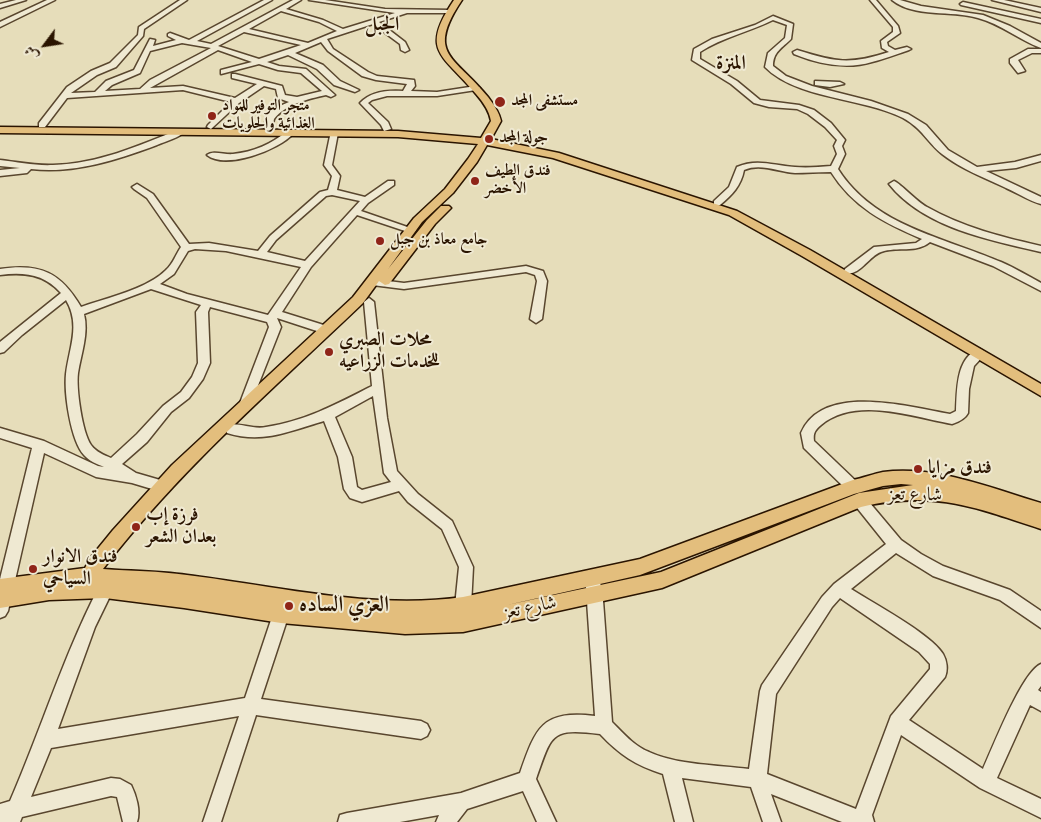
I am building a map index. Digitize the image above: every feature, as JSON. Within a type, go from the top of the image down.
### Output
[{"type":"main road","points":[[91,576],[97,562],[162,486],[377,283],[431,222],[460,193],[490,140],[496,121],[495,115],[476,88],[441,50],[438,39],[440,29],[458,0]]},
{"type":"main road","points":[[162,486],[186,472],[369,302],[377,283],[418,220],[449,191],[504,121],[504,116],[478,80],[452,55],[446,39],[450,20],[465,0]]},
{"type":"main road","points":[[0,125],[175,130],[211,127],[387,129],[399,132]]},
{"type":"main road","points":[[0,130],[399,132],[490,140],[555,155],[737,210],[849,271],[1041,384]]},
{"type":"main road","points":[[645,181],[733,214],[768,231],[980,353],[1041,391]]},
{"type":"main road","name":"شارع تعز","points":[[2,596],[91,576],[186,583],[292,599],[398,610],[435,610],[594,587],[662,580],[856,494],[883,479],[916,478],[986,494],[1041,510]]},
{"type":"main road","name":"شارع تعز","points":[[856,494],[922,492],[942,494],[1041,522]]},
{"type":"main road","name":"شارع تعز","points":[[2,596],[49,591],[105,590],[184,599],[281,614],[437,626],[463,623],[594,587]]},
{"type":"street","points":[[0,6],[23,0]]},
{"type":"street","points":[[0,24],[52,0]]},
{"type":"street","points":[[42,125],[64,96],[81,81],[113,65],[141,35],[141,28],[184,0]]},
{"type":"street","points":[[192,41],[269,0]]},
{"type":"street","points":[[140,92],[242,30],[298,0]]},
{"type":"street","points":[[312,0],[374,10],[396,9],[405,12],[450,12]]},
{"type":"street","points":[[374,0],[374,10]]},
{"type":"street","points":[[873,0],[896,28],[897,33],[884,41],[884,47],[894,52]]},
{"type":"street","points":[[895,0],[921,8],[973,14],[1009,28],[1041,46]]},
{"type":"street","points":[[903,0],[940,2]]},
{"type":"street","points":[[995,0],[1041,10]]},
{"type":"street","points":[[958,4],[1041,21]]},
{"type":"street","points":[[280,9],[321,21],[343,32]]},
{"type":"street","points":[[224,72],[290,53],[322,39],[405,12]]},
{"type":"street","points":[[834,169],[841,154],[838,146],[841,140],[837,133],[810,113],[798,107],[760,103],[728,78],[696,60],[697,51],[714,40],[757,26],[773,18],[778,18],[790,24],[788,39],[772,50],[769,56],[769,66],[783,78],[809,88],[868,103],[905,116],[923,126],[945,152],[976,170],[1041,201]]},
{"type":"street","points":[[376,23],[403,43],[405,50]]},
{"type":"street","points":[[1009,28],[1032,32]]},
{"type":"street","points":[[242,30],[309,45]]},
{"type":"street","points":[[170,35],[182,41]]},
{"type":"street","points":[[322,39],[328,44],[330,50],[365,74],[376,78],[411,82],[412,86],[405,93]]},
{"type":"street","points":[[96,94],[109,84],[137,71],[152,40]]},
{"type":"street","points":[[148,49],[182,41],[192,41],[278,68],[303,71],[329,93],[294,100],[283,99],[278,88],[236,76]]},
{"type":"street","points":[[797,52],[826,62],[846,64],[869,61],[907,49]]},
{"type":"street","points":[[1021,71],[1014,63],[1014,59],[1030,51],[1041,51]]},
{"type":"street","points":[[290,53],[320,67],[337,83],[355,90]]},
{"type":"street","points":[[774,71],[786,70],[819,84],[830,86],[840,84]]},
{"type":"street","points":[[211,127],[236,101],[264,83]]},
{"type":"street","points":[[64,96],[183,88],[236,101]]},
{"type":"street","points":[[387,129],[386,124],[364,103],[366,98],[377,94],[437,94],[476,88]]},
{"type":"street","points":[[269,128],[267,123],[270,118],[303,97]]},
{"type":"street","points":[[0,163],[54,168],[109,158],[143,147],[175,130]]},
{"type":"street","points":[[212,155],[221,158],[238,157],[284,140],[290,132]]},
{"type":"street","points":[[332,192],[336,176],[328,165],[334,133]]},
{"type":"street","points":[[976,170],[1016,165],[1041,158]]},
{"type":"street","points":[[716,203],[732,191],[738,183],[740,169],[747,166],[770,165],[800,171],[818,168],[834,169]]},
{"type":"street","points":[[0,174],[20,172],[36,166]]},
{"type":"street","points":[[834,169],[845,186],[870,208],[928,239],[996,264],[1019,274],[1041,288]]},
{"type":"street","points":[[244,408],[275,328],[272,316],[307,265],[365,201],[391,183]]},
{"type":"street","points":[[894,184],[922,208],[949,222],[986,235],[1041,249]]},
{"type":"street","points":[[137,187],[150,196],[187,248]]},
{"type":"street","points":[[260,254],[273,238],[323,194],[332,192],[365,201]]},
{"type":"street","points":[[356,212],[411,230]]},
{"type":"street","points":[[849,271],[878,249],[920,246],[928,239]]},
{"type":"street","points":[[187,248],[223,247],[307,265]]},
{"type":"street","points":[[79,312],[150,285],[166,276],[174,269],[187,248]]},
{"type":"street","points":[[377,283],[404,286],[526,268],[538,273],[542,281],[536,320]]},
{"type":"street","points":[[0,272],[31,270],[50,276],[68,293],[79,312],[81,333],[72,375],[72,395],[82,439],[89,452],[98,459],[112,464],[132,477]]},
{"type":"street","points":[[150,285],[207,303],[272,316],[326,330]]},
{"type":"street","points":[[1,347],[68,293]]},
{"type":"street","points":[[369,302],[381,418],[391,473],[413,498],[447,525],[466,567],[463,606]]},
{"type":"street","points":[[112,464],[142,438],[167,410],[185,395],[197,379],[204,364],[202,312],[207,303]]},
{"type":"street","points":[[980,353],[968,364],[963,390],[962,413],[952,419],[898,408],[870,405],[835,410],[818,418],[808,429],[806,437],[809,444],[856,494],[896,545],[938,571],[1005,595],[1041,620]]},
{"type":"street","points":[[232,429],[264,433],[328,415],[378,388]]},
{"type":"street","points":[[328,415],[345,457],[351,489],[356,494],[362,496],[401,485]]},
{"type":"street","points":[[0,432],[40,445],[96,471],[132,477],[162,486]]},
{"type":"street","points":[[2,596],[40,445]]},
{"type":"street","points":[[772,822],[757,779],[768,691],[827,602],[840,589],[896,545]]},
{"type":"street","points":[[594,587],[604,726],[621,744],[643,759],[670,768],[757,779],[863,821],[897,722],[939,671],[937,660],[926,646],[840,589]]},
{"type":"street","points":[[9,815],[45,740],[88,624],[105,590]]},
{"type":"street","points":[[212,822],[281,614]]},
{"type":"street","points":[[986,782],[1027,692],[1041,672]]},
{"type":"street","points":[[1027,692],[1041,703]]},
{"type":"street","points":[[45,740],[249,706],[421,730]]},
{"type":"street","points":[[897,722],[986,782],[1041,809]]},
{"type":"street","points":[[547,822],[527,780],[543,739],[551,728],[563,723],[604,726]]},
{"type":"street","points":[[670,768],[684,822]]},
{"type":"street","points":[[347,822],[460,802],[527,780]]},
{"type":"street","points":[[9,815],[112,786],[125,791],[130,816]]},
{"type":"street","points":[[445,822],[460,802]]},
{"type":"place","name":"مستشفى المجد","points":[[500,102]]},
{"type":"place","name":"متجر التوفير للمواد الغذائية والحلويات","points":[[212,116]]},
{"type":"place","name":"جولة المجد","points":[[489,139]]},
{"type":"place","name":"فندق الطيف الأخضر","points":[[475,181]]},
{"type":"place","name":"جامع معاذ بن جبل","points":[[380,241]]},
{"type":"place","name":"محلات الصبري للخدمات الزراعيه","points":[[329,352]]},
{"type":"place","name":"فندق مزايا","points":[[918,469]]},
{"type":"place","name":"فرزة إب بعدان الشعر","points":[[136,527]]},
{"type":"place","name":"فندق الانوار السياحي","points":[[33,569]]},
{"type":"place","name":"العزي الساده","points":[[289,606]]},
{"type":"district","name":"الجبل","points":[[382,26]]},
{"type":"district","name":"المنزة","points":[[731,65]]}]
